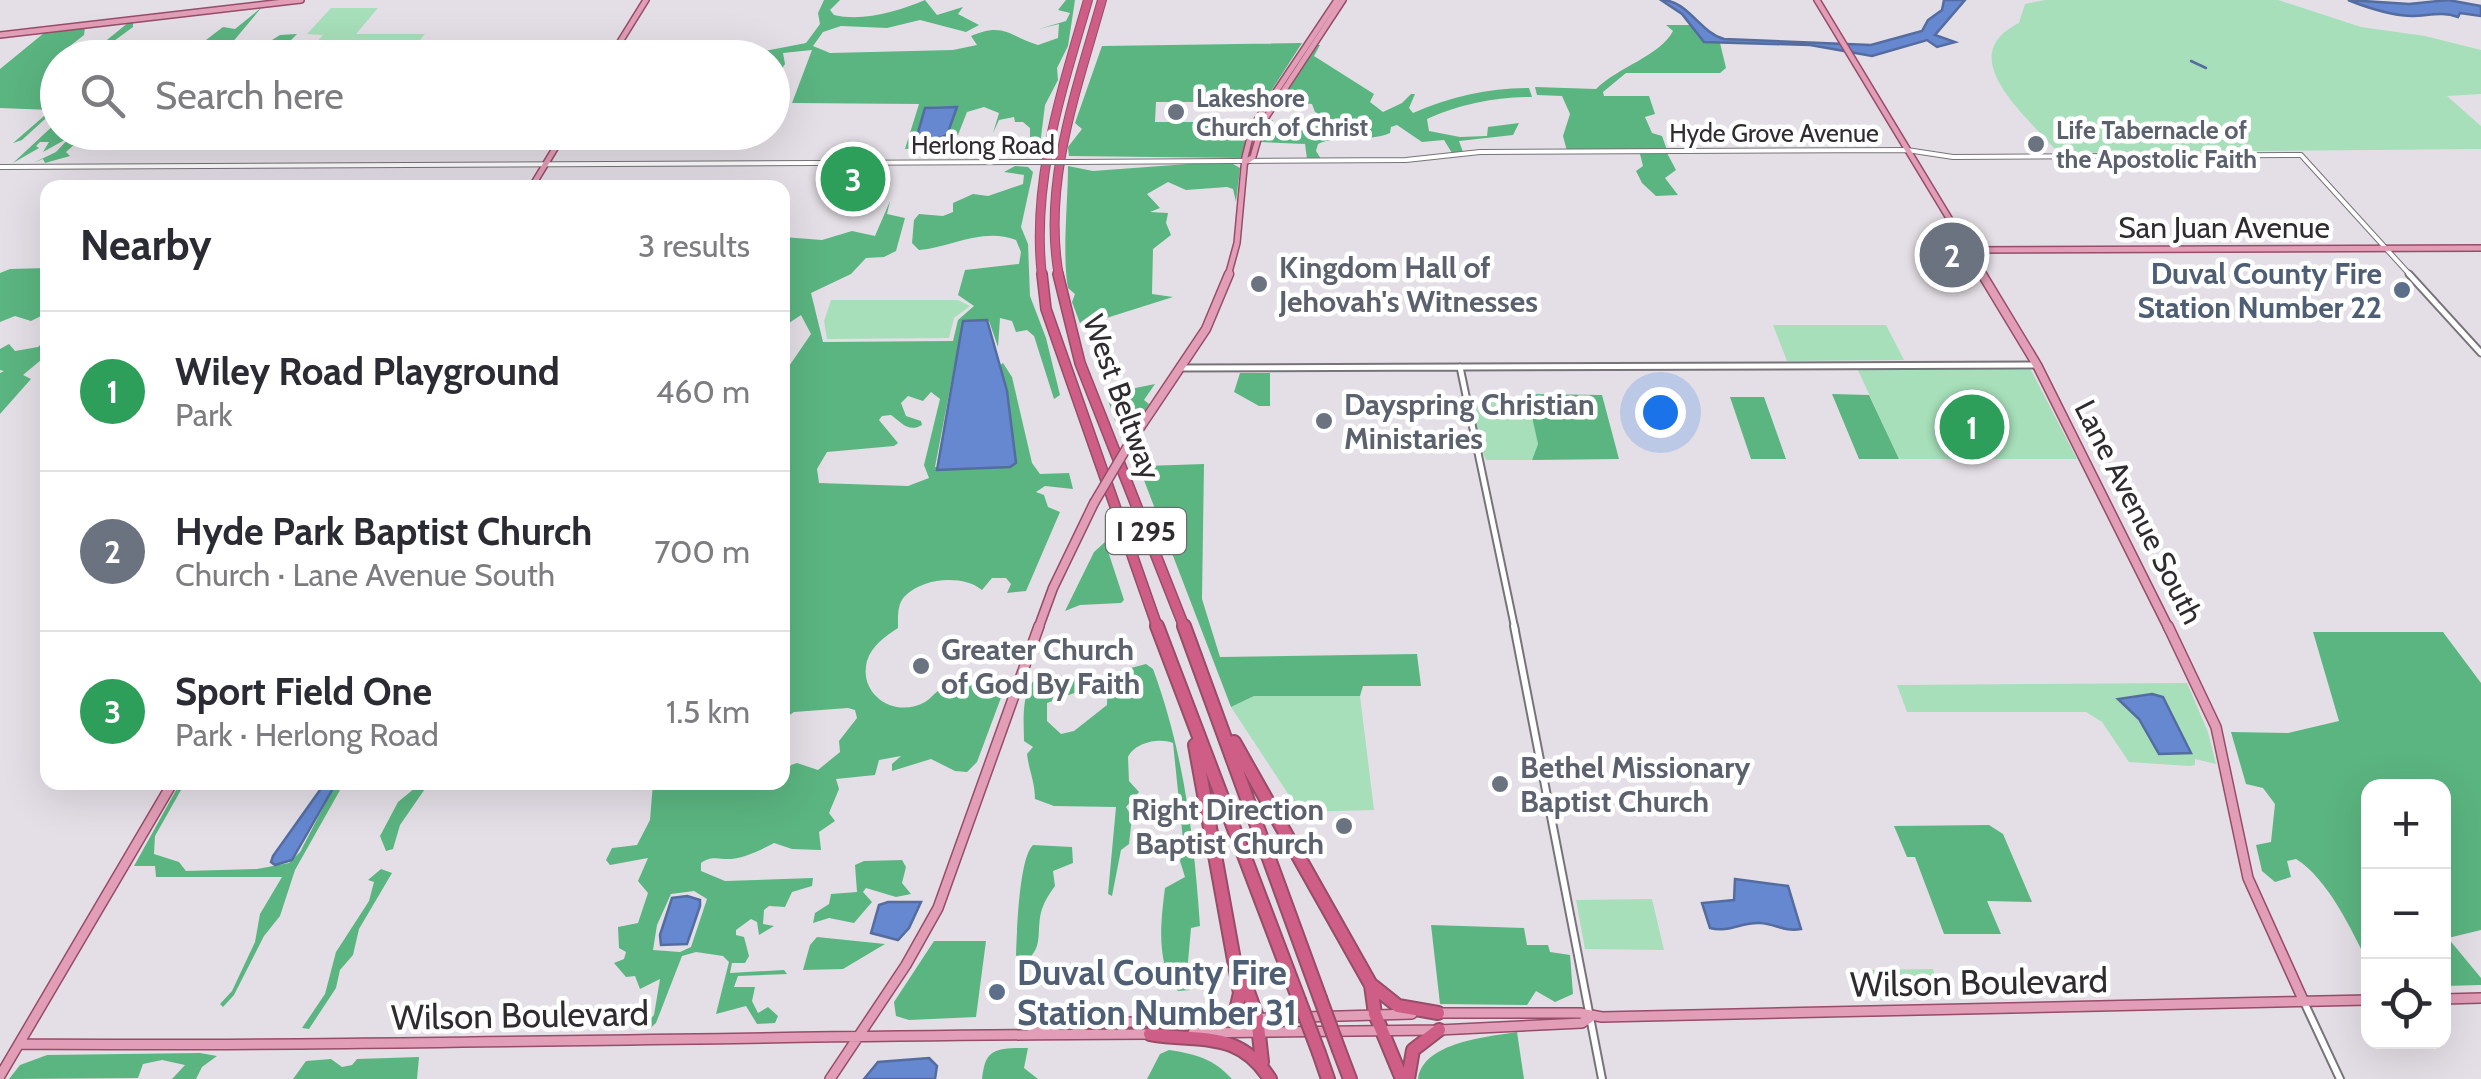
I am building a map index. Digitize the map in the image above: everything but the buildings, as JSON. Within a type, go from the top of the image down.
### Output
[{"type":"highway","name":"West Beltway","points":[[1088,0],[1044,154],[1037,209],[1041,280],[1055,344],[1190,719],[1328,1079]]},
{"type":"highway","name":"West Beltway","points":[[1102,0],[1056,172],[1052,232],[1058,280],[1080,363],[1220,718],[1350,1079]]},
{"type":"highway","points":[[1220,718],[1371,984],[1398,1006],[1438,1013]]},
{"type":"highway","points":[[1190,719],[1240,993],[1236,1010],[1229,1018]]},
{"type":"highway","points":[[1232,947],[1258,1024],[1262,1062],[1270,1079]]},
{"type":"highway","points":[[1371,984],[1375,1014],[1405,1079]]},
{"type":"highway","points":[[1405,1079],[1414,1050],[1438,1030]]},
{"type":"highway","points":[[1150,1034],[1172,1040],[1224,1040],[1242,1046],[1262,1062]]},
{"type":"main road","points":[[0,33],[276,0]]},
{"type":"main road","points":[[248,4],[302,0]]},
{"type":"main road","points":[[621,40],[646,0]]},
{"type":"main road","points":[[1286,79],[1306,42],[1340,0]]},
{"type":"main road","points":[[830,1079],[938,908],[1053,588],[1094,503],[1206,328],[1226,285],[1237,242],[1252,128],[1340,0]]},
{"type":"main road","name":"Lane Avenue South","points":[[1817,0],[2036,365],[2212,716],[2226,758],[2247,874],[2304,1002]]},
{"type":"main road","points":[[536,180],[553,150]]},
{"type":"main road","name":"San Juan Avenue","points":[[1968,250],[2481,248]]},
{"type":"main road","points":[[0,1076],[168,790]]},
{"type":"main road","points":[[2451,999],[2481,998]]},
{"type":"main road","name":"Wilson Boulevard","points":[[18,1044],[388,1046],[1041,1032],[1150,1034],[1375,1014],[1580,1012],[1591,1017],[2361,1000]]},
{"type":"main road","name":"Wilson Boulevard","points":[[1041,1032],[1065,1024],[1229,1018],[1258,1024],[1438,1030],[1582,1022],[1591,1017]]},
{"type":"street","name":"Hyde Grove Avenue","points":[[1247,161],[1418,159],[1471,152],[1907,150],[1935,156],[2302,156],[2384,248]]},
{"type":"street","points":[[1915,164],[1935,156]]},
{"type":"street","name":"Herlong Road","points":[[0,168],[1247,161]]},
{"type":"street","points":[[2384,248],[2481,353]]},
{"type":"street","points":[[1180,368],[2036,365]]},
{"type":"street","points":[[1460,367],[1494,522],[1602,1079]]},
{"type":"street","name":"Lane Avenue South","points":[[2304,1002],[2340,1079]]},
{"type":"green space","points":[[824,0],[840,0],[830,10],[834,15],[857,17],[925,0],[937,15],[963,7],[958,14],[979,25],[966,32],[920,20],[887,28],[841,26],[823,32],[813,46],[830,53],[953,50],[977,45],[971,36],[992,30],[1038,45],[1058,38],[1059,24],[1039,29],[1066,21],[1070,13],[1058,10],[1066,0],[1075,0],[1068,46],[1057,68],[1058,80],[1045,105],[1040,145],[1030,148],[1030,128],[1015,122],[1014,117],[999,120],[993,133],[999,113],[984,107],[967,112],[958,135],[922,148],[905,149],[919,104],[792,103],[812,50],[790,52],[790,46],[806,43],[820,24],[818,13]],"holes":[[[956,106],[947,135],[927,143],[915,140],[929,107]]]},
{"type":"green space","points":[[2045,0],[2278,0],[2361,27],[2425,36],[2481,50],[2481,94],[2447,96],[2481,126],[2481,149],[2058,153],[2002,88],[1992,53],[2000,37],[2019,23],[2025,4]]},
{"type":"green space","points":[[262,7],[234,40],[206,40],[223,27],[235,29]]},
{"type":"green space","points":[[331,8],[378,8],[356,34],[425,34],[420,40],[318,40],[323,35],[307,34]]},
{"type":"green space","points":[[133,22],[133,27],[115,40],[107,40]]},
{"type":"green space","points":[[1666,25],[1690,25],[1704,42],[1720,43],[1726,68],[1720,73],[1626,73],[1603,92],[1604,96],[1649,96],[1655,114],[1645,117],[1652,133],[1662,136],[1667,150],[1567,151],[1563,136],[1570,114],[1562,96],[1537,95],[1535,87],[1596,89],[1659,48],[1673,31]]},
{"type":"green space","points":[[85,27],[84,35],[78,40],[40,40],[40,110],[0,108],[0,69],[44,33]]},
{"type":"green space","points":[[297,34],[291,40],[272,40],[280,35]]},
{"type":"green space","points":[[1302,43],[1264,102],[1156,102],[1155,122],[1251,122],[1241,158],[1069,156],[1068,147],[1082,129],[1075,123],[1102,46]]},
{"type":"green space","points":[[1315,45],[1320,45],[1314,56],[1374,94],[1370,102],[1383,112],[1411,94],[1415,94],[1409,108],[1413,113],[1485,91],[1529,88],[1532,97],[1478,102],[1427,119],[1429,131],[1460,137],[1487,136],[1488,127],[1519,123],[1513,135],[1459,141],[1463,152],[1452,153],[1444,140],[1422,142],[1397,125],[1381,136],[1318,144],[1316,151],[1321,159],[1307,159],[1305,144],[1260,142],[1268,120],[1273,120],[1268,128],[1272,133],[1317,129],[1313,121],[1321,120],[1322,115],[1315,112],[1312,104],[1280,101]]},
{"type":"green space","points":[[40,120],[22,140],[13,143]]},
{"type":"green space","points":[[40,138],[36,146],[39,148],[13,163]]},
{"type":"green space","points":[[68,150],[70,156],[33,163]]},
{"type":"green space","points":[[1667,153],[1676,170],[1665,178],[1678,195],[1656,196],[1636,171],[1643,166],[1640,154]]},
{"type":"green space","points":[[1233,164],[1240,168],[1236,202],[1233,189],[1227,187],[1186,190],[1168,182],[1147,194],[1160,208],[1150,212],[1168,213],[1166,223],[1171,235],[1153,249],[1152,294],[1173,297],[1081,326],[1072,302],[1075,294],[1068,288],[1066,275],[1068,166],[1093,171]]},
{"type":"green space","points":[[1015,166],[1028,167],[1033,172],[1021,227],[1028,244],[1030,296],[1046,338],[1060,395],[1054,399],[1034,336],[1027,330],[1016,332],[1012,321],[1000,318],[998,347],[989,321],[963,321],[935,467],[1010,467],[1015,463],[1000,365],[1003,363],[1012,377],[1032,463],[1040,474],[1069,473],[1073,489],[1045,486],[1036,492],[1044,495],[1048,507],[1060,512],[1026,591],[1007,593],[1011,584],[1006,578],[992,578],[982,590],[964,582],[943,580],[912,590],[902,599],[898,628],[872,650],[866,673],[868,684],[881,701],[902,708],[925,702],[950,686],[1005,687],[977,762],[967,772],[955,771],[931,759],[892,771],[892,764],[901,756],[879,760],[875,775],[836,779],[839,789],[829,813],[835,821],[819,832],[821,850],[792,849],[774,843],[744,856],[701,863],[701,871],[725,881],[813,878],[812,886],[792,892],[785,907],[769,906],[764,910],[763,924],[774,926],[759,935],[757,922],[751,919],[736,930],[736,935],[744,937],[749,956],[745,963],[732,963],[730,973],[784,970],[787,974],[738,976],[734,987],[755,987],[752,1001],[758,1013],[768,1007],[778,1016],[775,1023],[757,1024],[746,1006],[716,1014],[729,962],[723,956],[696,952],[682,956],[656,1023],[648,1030],[641,1029],[654,1015],[660,979],[640,989],[635,976],[626,977],[614,963],[624,959],[626,952],[619,948],[618,927],[638,923],[648,893],[638,881],[648,858],[610,865],[606,860],[612,848],[637,845],[650,820],[652,790],[790,790],[791,765],[797,763],[818,770],[840,752],[839,741],[857,718],[855,710],[848,708],[790,715],[790,365],[811,334],[801,315],[790,322],[790,238],[822,240],[852,231],[875,236],[890,201],[887,214],[905,218],[896,251],[884,257],[866,258],[851,274],[811,293],[823,342],[953,341],[958,320],[974,306],[958,295],[965,270],[1019,264],[1021,252],[1016,240],[991,236],[919,250],[912,243],[914,220],[919,214],[943,216],[953,212],[953,203],[973,194],[988,196],[1023,184],[1024,175],[1004,172]],"holes":[[[931,392],[940,399],[924,465],[929,478],[908,486],[819,483],[817,469],[827,452],[894,446],[898,443],[879,420],[882,416],[891,415],[909,427],[917,427],[922,425],[921,421],[906,416],[901,403],[908,396],[923,401]],[[694,891],[707,899],[691,947],[680,952],[653,950],[657,925],[671,894]]]},
{"type":"green space","points":[[40,268],[40,316],[31,321],[15,316],[0,322],[0,273]]},
{"type":"green space","points":[[831,300],[958,300],[970,306],[954,318],[949,338],[827,339],[824,321]]},
{"type":"green space","points":[[1773,325],[1886,325],[1904,360],[1787,361]]},
{"type":"green space","points":[[9,344],[15,351],[38,347],[40,361],[23,375],[31,379],[0,414],[0,373],[4,371],[0,370],[0,349]]},
{"type":"green space","points":[[1857,368],[2031,370],[2077,459],[1899,459]]},
{"type":"green space","points":[[1240,373],[1270,373],[1270,406],[1259,406],[1234,392]]},
{"type":"green space","points":[[1155,384],[1144,400],[1149,404],[1129,436],[1121,438],[1106,394]]},
{"type":"green space","points":[[1529,394],[1602,395],[1619,459],[1532,460],[1538,444],[1532,417],[1516,406],[1500,406],[1499,400],[1530,400]]},
{"type":"green space","points":[[1832,394],[1869,395],[1899,459],[1859,459]]},
{"type":"green space","points":[[1730,397],[1764,397],[1786,459],[1751,459]]},
{"type":"green space","points":[[1473,400],[1499,400],[1500,406],[1516,406],[1532,416],[1538,444],[1532,460],[1486,460],[1478,440]]},
{"type":"green space","points":[[1204,464],[1202,599],[1220,657],[1417,654],[1421,686],[1363,686],[1360,696],[1254,696],[1231,707],[1142,475],[1145,466]]},
{"type":"green space","points":[[1105,542],[1124,600],[1080,605],[1065,611],[1094,552]]},
{"type":"green space","points":[[2313,632],[2443,632],[2481,683],[2481,930],[2451,937],[2451,779],[2361,779],[2361,950],[2338,906],[2308,868],[2296,859],[2287,861],[2291,877],[2275,882],[2262,871],[2256,845],[2271,842],[2275,804],[2263,788],[2246,784],[2231,732],[2288,733],[2339,721]]},
{"type":"green space","points":[[1146,664],[1153,669],[1173,732],[1191,828],[1200,926],[1191,928],[1187,973],[1193,984],[1190,990],[1178,991],[1171,980],[1161,942],[1165,888],[1185,877],[1180,861],[1184,849],[1173,743],[1148,742],[1128,757],[1129,781],[1139,792],[1126,807],[1132,817],[1129,844],[1121,850],[1112,896],[1108,894],[1116,807],[1054,806],[1035,799],[1027,754],[1033,747],[1024,741],[1027,692],[1037,678],[1063,676],[1079,680],[1085,689],[1047,703],[1047,721],[1061,734],[1074,731],[1107,705],[1108,674]]},
{"type":"green space","points":[[2187,683],[2208,732],[2216,764],[2195,759],[2195,765],[2190,766],[2129,762],[2102,722],[2086,712],[1907,712],[1897,685]]},
{"type":"green space","points":[[1254,696],[1360,696],[1374,810],[1300,812],[1231,707]]},
{"type":"green space","points":[[176,790],[181,790],[155,836],[154,854],[179,862],[186,871],[257,869],[289,863],[300,852],[332,790],[340,790],[295,870],[280,916],[223,1007],[220,1004],[232,991],[255,942],[260,914],[282,877],[156,877],[155,866],[134,866]]},
{"type":"green space","points":[[413,790],[424,790],[400,825],[393,849],[386,851],[380,836],[398,802]]},
{"type":"green space","points":[[1989,825],[2003,834],[2032,902],[1987,901],[2001,934],[1944,934],[1915,857],[1907,857],[1894,826]]},
{"type":"green space","points":[[1033,845],[1072,847],[1073,863],[1053,871],[1055,886],[1042,909],[1037,946],[1022,963],[1016,955],[1020,896],[1025,864]]},
{"type":"green space","points":[[902,860],[906,867],[902,883],[911,894],[896,897],[866,888],[863,892],[872,902],[854,923],[829,918],[813,923],[815,913],[829,904],[831,894],[857,892],[855,865],[864,861]]},
{"type":"green space","points":[[381,869],[392,873],[359,929],[353,955],[340,970],[336,988],[309,1029],[302,1028],[325,994],[336,952],[369,901],[374,882],[368,880]]},
{"type":"green space","points":[[1652,899],[1664,950],[1585,949],[1576,900]]},
{"type":"green space","points":[[1431,925],[1524,928],[1527,945],[1548,945],[1550,952],[1570,955],[1573,994],[1555,1002],[1536,991],[1527,1005],[1440,1004]]},
{"type":"green space","points":[[817,937],[885,944],[843,969],[803,970],[810,945]]},
{"type":"green space","points":[[934,941],[986,941],[976,1017],[909,1020],[896,1016],[894,1002]]},
{"type":"green space","points":[[2451,942],[2481,978],[2481,985],[2451,986]]},
{"type":"green space","points":[[1933,969],[1942,998],[1877,1000],[1866,970]]},
{"type":"green space","points":[[1517,1032],[1524,1079],[1418,1079],[1422,1067],[1444,1049]]},
{"type":"green space","points":[[1028,1048],[1024,1068],[1038,1079],[982,1079],[991,1054]]},
{"type":"green space","points":[[1169,1050],[1204,1058],[1232,1079],[1147,1079],[1160,1054]]},
{"type":"green space","points":[[47,1055],[217,1056],[202,1067],[196,1079],[172,1079],[185,1065],[162,1060],[143,1064],[138,1078],[9,1079],[20,1065]]},
{"type":"green space","points":[[419,1057],[417,1079],[293,1079],[306,1061],[331,1059],[342,1067],[357,1059]]},
{"type":"water","points":[[1661,0],[1679,5],[1707,30],[1724,39],[1871,45],[1922,31],[1928,20],[1942,10],[1944,0],[1965,0],[1935,35],[1955,42],[1937,47],[1927,40],[1872,56],[1810,45],[1704,42],[1682,14]]},
{"type":"water","points":[[2348,0],[2409,4],[2448,0],[2481,6],[2481,16],[2403,15]]},
{"type":"water","points":[[957,107],[947,135],[915,143],[925,108]]},
{"type":"water","points":[[987,320],[1007,391],[1016,463],[1010,467],[937,470],[963,321]]},
{"type":"water","points":[[2152,694],[2163,697],[2191,753],[2159,754],[2139,719],[2118,699]]},
{"type":"water","points":[[320,790],[332,790],[292,860],[275,865],[271,862]]},
{"type":"water","points":[[1735,879],[1788,886],[1801,929],[1760,923],[1710,928],[1702,903],[1734,900]]},
{"type":"water","points":[[687,896],[700,900],[700,906],[687,944],[661,945],[660,935],[672,898]]},
{"type":"water","points":[[921,902],[909,928],[898,940],[871,933],[879,905]]},
{"type":"water","points":[[929,1058],[937,1066],[935,1079],[864,1079],[878,1062]]},
{"type":"waterway","points":[[2191,61],[2206,68]]},
{"type":"place","name":"Lakeshore Church of Christ","points":[[1176,112]]},
{"type":"place","name":"Life Tabernacle of the Apostolic Faith","points":[[2036,144]]},
{"type":"place","name":"Sport Field One","points":[[853,179]]},
{"type":"place","name":"Hyde Park Baptist Church","points":[[1952,255]]},
{"type":"place","name":"Kingdom Hall of Jehovah's Witnesses","points":[[1259,284]]},
{"type":"place","name":"Duval County Fire Station Number 22","points":[[2402,290]]},
{"type":"place","name":"Dayspring Christian Ministaries","points":[[1324,421]]},
{"type":"place","name":"Wiley Road Playground","points":[[1972,427]]},
{"type":"place","name":"Greater Church of God By Faith","points":[[921,666]]},
{"type":"place","name":"Bethel Missionary Baptist Church","points":[[1500,784]]},
{"type":"place","name":"Right Direction Baptist Church","points":[[1344,826]]},
{"type":"place","name":"Duval County Fire Station Number 31","points":[[997,992]]}]
